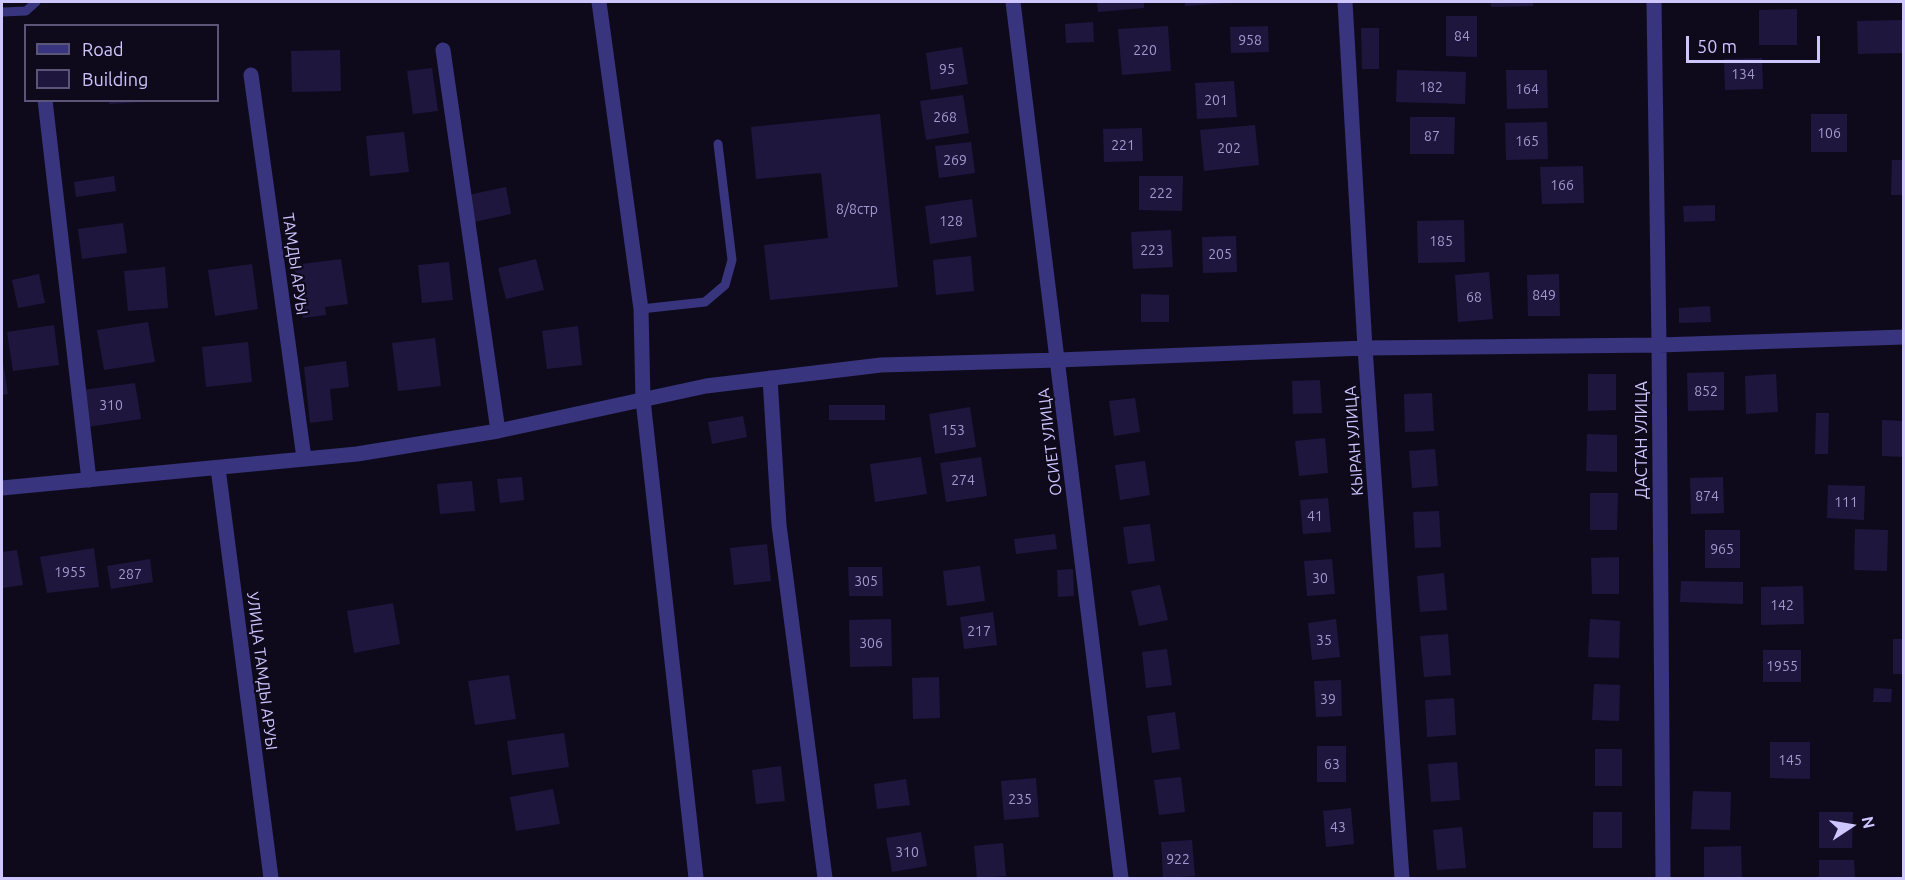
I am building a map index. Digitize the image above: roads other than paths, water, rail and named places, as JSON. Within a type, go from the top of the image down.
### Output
[{"type":"street","points":[[599,2],[641,309],[643,400],[696,879]]},
{"type":"street","name":"ОСИЕТ УЛИЦА","points":[[1013,2],[1121,879]]},
{"type":"street","name":"КЫРАН УЛИЦА","points":[[1344,2],[1365,348],[1402,879]]},
{"type":"street","name":"ДАСТАН УЛИЦА","points":[[1653,2],[1659,345],[1663,879]]},
{"type":"street","points":[[443,50],[498,431]]},
{"type":"street","name":"ТАМДЫ АРУЫ","points":[[251,75],[304,458]]},
{"type":"street","points":[[45,102],[89,480]]},
{"type":"street","points":[[2,488],[357,454],[498,431],[706,386],[881,365],[1365,348],[1659,345],[1904,337]]},
{"type":"street","points":[[770,378],[779,525],[825,879]]},
{"type":"street","name":"УЛИЦА ТАМДЫ АРУЫ","points":[[218,468],[271,879]]},
{"type":"lane","points":[[2,12],[26,11],[36,2]]},
{"type":"lane","points":[[641,309],[705,302],[725,285],[732,260],[718,144]]}]
